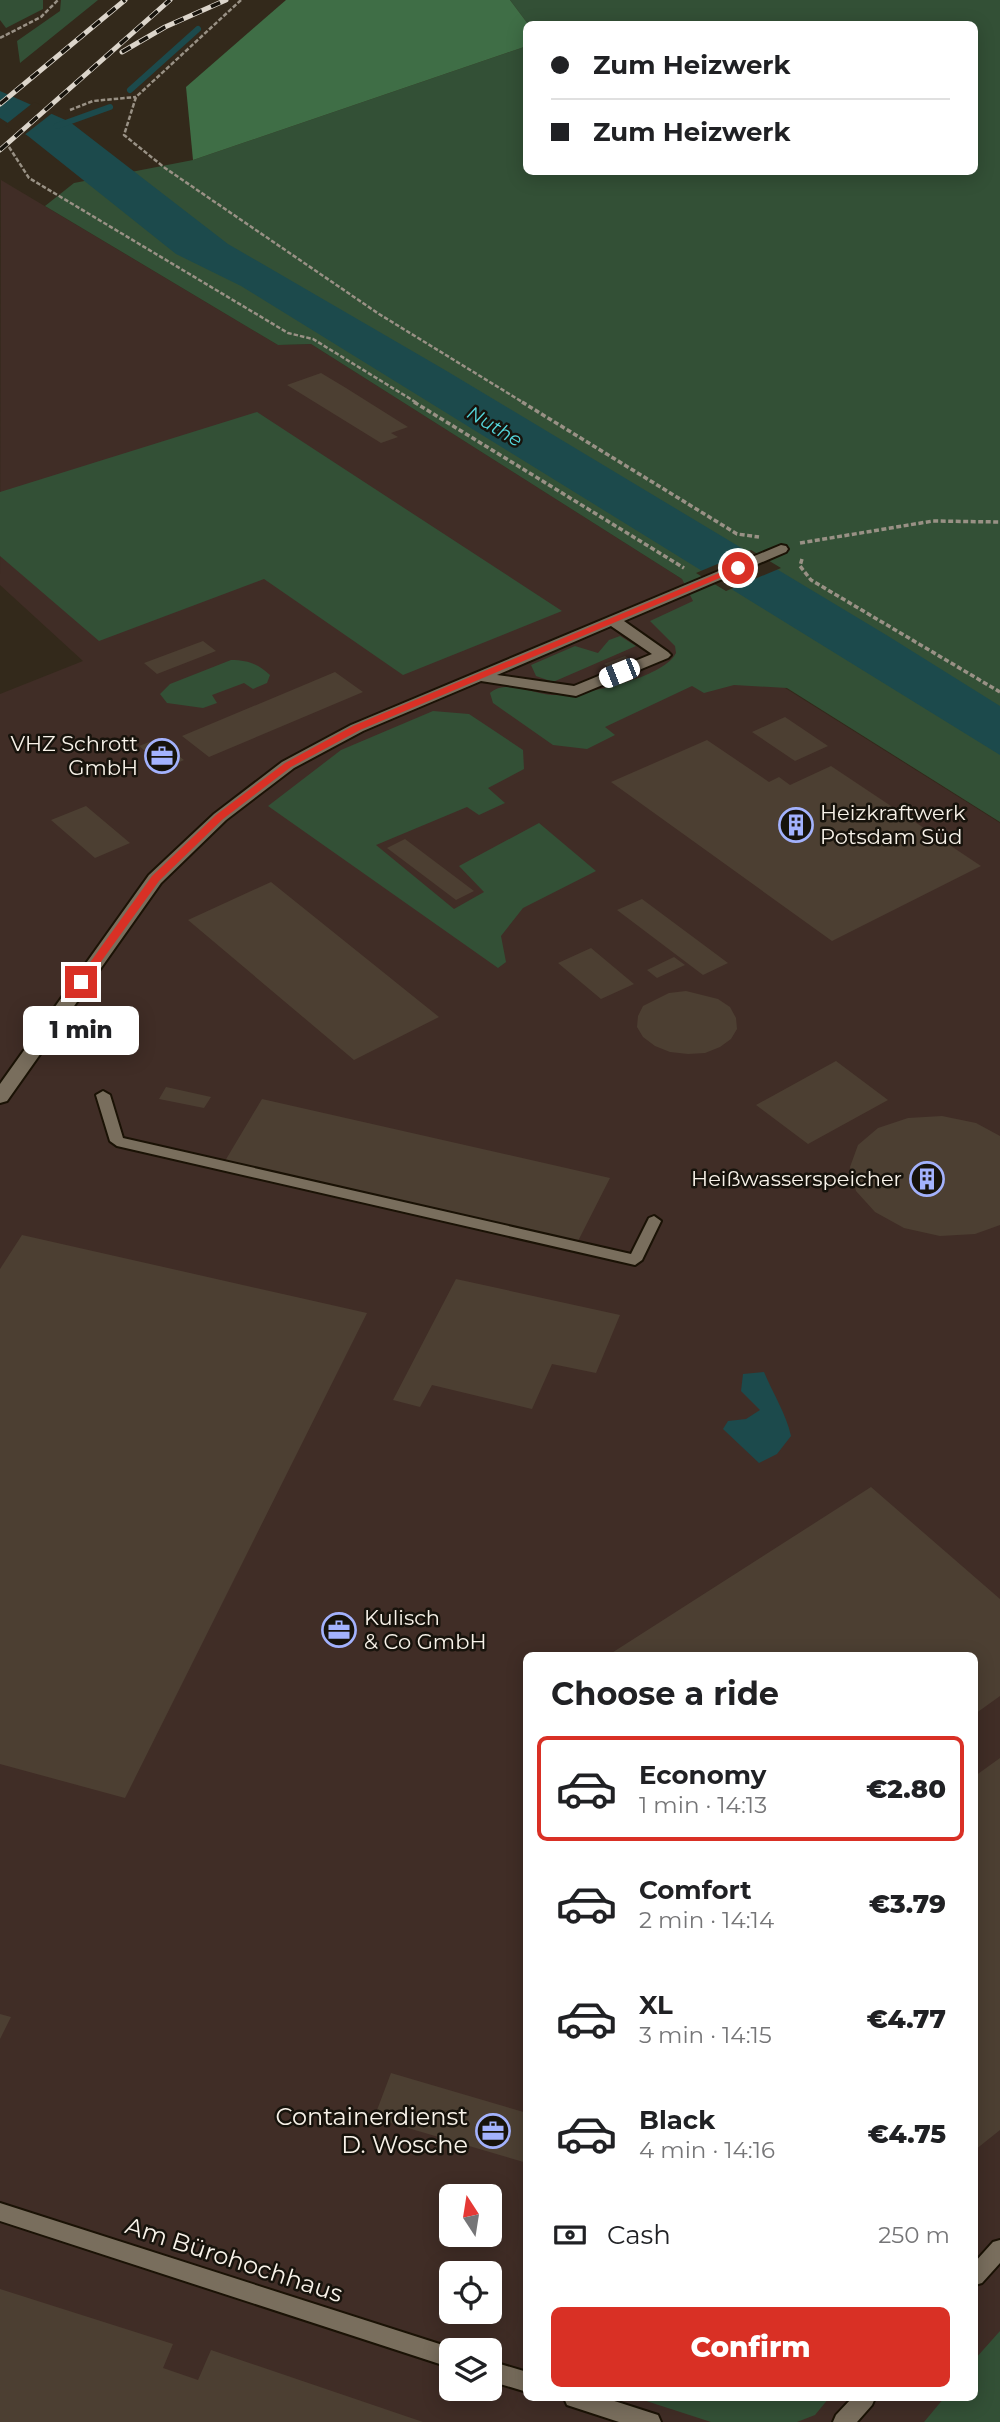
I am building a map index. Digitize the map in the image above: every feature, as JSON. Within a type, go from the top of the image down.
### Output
[{"type":"street","points":[[0,1097],[155,878],[220,817],[288,765],[357,728],[787,547]]},
{"type":"street","points":[[481,676],[576,691],[663,655],[614,621]]},
{"type":"lane","points":[[103,1095],[117,1141],[635,1259],[654,1222]]},
{"type":"lane","name":"Am Bürohochhaus","points":[[0,2212],[439,2354]]},
{"type":"lane","points":[[978,2273],[1000,2249]]},
{"type":"lane","points":[[502,2375],[523,2381]]},
{"type":"lane","points":[[584,2401],[650,2422]]},
{"type":"lane","points":[[843,2422],[862,2401]]},
{"type":"path","points":[[0,38],[52,8],[58,0]]},
{"type":"path","points":[[241,0],[136,97],[124,135],[165,168],[379,314],[737,534],[762,537]]},
{"type":"path","points":[[70,110],[93,101],[136,97]]},
{"type":"path","points":[[9,148],[29,178],[288,333],[313,339],[688,570],[690,588]]},
{"type":"path","points":[[787,547],[933,521],[1000,523]]},
{"type":"path","points":[[803,555],[800,566],[811,580],[1000,692]]},
{"type":"shaded area","points":[[1,180],[278,345],[311,344],[682,579],[728,652],[1000,823],[1000,2422],[0,2422],[0,694],[83,661],[0,585]]},
{"type":"green space","points":[[0,0],[43,0],[43,9],[6,28],[0,20]]},
{"type":"green space","points":[[61,0],[98,0],[20,63],[17,41],[60,11]]},
{"type":"green space","points":[[286,0],[510,0],[526,21],[523,21],[523,47],[193,160],[186,87]]},
{"type":"green space","points":[[510,0],[1000,0],[1000,822],[787,688],[734,685],[704,693],[692,686],[605,727],[615,735],[587,749],[553,745],[493,703],[490,693],[503,687],[511,687],[552,695],[581,693],[620,684],[655,671],[676,653],[675,646],[650,621],[693,601],[682,579],[311,344],[278,345],[45,206],[74,183],[193,160],[523,47],[523,175],[978,175],[978,21],[526,21]]},
{"type":"green space","points":[[257,412],[562,611],[403,675],[264,579],[99,641],[0,556],[0,492]]},
{"type":"green space","points":[[620,636],[636,646],[553,682],[536,676],[531,665],[575,646],[598,653],[609,640]]},
{"type":"green space","points":[[231,660],[252,663],[261,668],[270,675],[267,683],[253,689],[244,683],[212,695],[217,703],[203,708],[167,703],[160,694],[170,684]]},
{"type":"green space","points":[[433,711],[469,714],[523,750],[524,769],[488,788],[505,803],[479,815],[467,807],[376,845],[454,909],[484,892],[459,866],[539,823],[596,871],[523,908],[501,936],[506,962],[498,968],[268,806],[341,750]]},
{"type":"green space","points":[[1000,2331],[1000,2422],[924,2422],[942,2401],[978,2401],[978,2356]]},
{"type":"green space","points":[[646,2401],[827,2401],[815,2415],[797,2422],[711,2422]]},
{"type":"water","name":"Nuthe","points":[[0,91],[70,122],[228,244],[445,370],[1000,706],[1000,755],[241,286],[176,254],[28,136],[0,118]]},
{"type":"water","points":[[764,1372],[783,1411],[791,1436],[777,1454],[759,1463],[723,1429],[728,1421],[746,1419],[760,1410],[741,1391],[743,1374]]},
{"type":"pier","points":[[34,102],[55,111],[23,136],[5,125]]},
{"type":"pier","points":[[751,550],[781,568],[726,591],[696,573]]},
{"type":"building","points":[[321,373],[408,427],[391,433],[398,437],[381,443],[287,385]]},
{"type":"building","points":[[203,641],[216,651],[157,674],[144,663]]},
{"type":"building","points":[[625,656],[635,663],[614,671],[604,664]]},
{"type":"building","points":[[335,672],[363,692],[209,757],[182,736]]},
{"type":"building","points":[[785,717],[828,746],[795,761],[752,732]]},
{"type":"building","points":[[157,739],[184,760],[166,768],[139,746]]},
{"type":"building","name":"Heizkraftwerk Potsdam Süd","points":[[707,740],[769,782],[779,777],[790,785],[831,766],[981,866],[832,941],[611,782]]},
{"type":"building","points":[[86,806],[130,843],[95,858],[51,820]]},
{"type":"building","points":[[405,839],[474,891],[456,900],[387,848]]},
{"type":"building","points":[[271,882],[439,1017],[354,1060],[188,920]]},
{"type":"building","points":[[642,899],[728,963],[703,975],[617,910]]},
{"type":"building","points":[[591,948],[634,984],[601,999],[558,963]]},
{"type":"building","points":[[674,957],[685,965],[657,978],[647,970]]},
{"type":"building","points":[[686,991],[718,999],[730,1007],[736,1018],[737,1029],[731,1039],[705,1053],[688,1054],[670,1052],[643,1037],[637,1027],[643,1006],[669,993]]},
{"type":"building","points":[[836,1061],[888,1100],[808,1144],[756,1105]]},
{"type":"building","points":[[166,1087],[211,1097],[204,1108],[159,1099]]},
{"type":"building","points":[[262,1099],[610,1178],[578,1241],[225,1161]]},
{"type":"building","name":"Heißwasserspeicher","points":[[942,1116],[976,1123],[1000,1136],[1000,1225],[975,1234],[940,1236],[904,1228],[875,1212],[856,1191],[850,1167],[858,1145],[878,1128],[908,1118]]},
{"type":"building","points":[[22,1235],[367,1313],[125,1798],[0,1764],[0,1269]]},
{"type":"building","points":[[456,1279],[620,1315],[596,1373],[552,1364],[532,1409],[432,1385],[420,1407],[393,1400]]},
{"type":"building","points":[[871,1487],[1000,1599],[1000,1696],[978,1712],[978,1652],[613,1652]]},
{"type":"building","points":[[1000,1758],[1000,2130],[978,2148],[978,1774]]},
{"type":"building","points":[[0,2014],[11,2017],[0,2039]]},
{"type":"building","points":[[391,2073],[523,2112],[523,2162],[374,2118]]},
{"type":"building","points":[[0,2289],[173,2344],[163,2368],[198,2380],[211,2350],[423,2422],[0,2422]]},
{"type":"waterway","points":[[130,90],[198,29]]},
{"type":"waterway","points":[[57,126],[110,107]]},
{"type":"railway","points":[[0,104],[125,0]]},
{"type":"railway","points":[[0,150],[170,0]]},
{"type":"railway","points":[[122,52],[165,27],[226,0]]},
{"type":"place","name":"VHZ Schrott GmbH","points":[[162,756]]},
{"type":"place","name":"Heizkraftwerk Potsdam Süd","points":[[796,825]]},
{"type":"place","name":"Heißwasserspeicher","points":[[927,1179]]},
{"type":"place","name":"Kulisch & Co GmbH","points":[[339,1630]]},
{"type":"place","name":"Containerdienst D. Wosche","points":[[493,2131]]},
{"type":"route","points":[[81,982],[155,878],[220,817],[288,765],[357,728],[738,568]]}]
